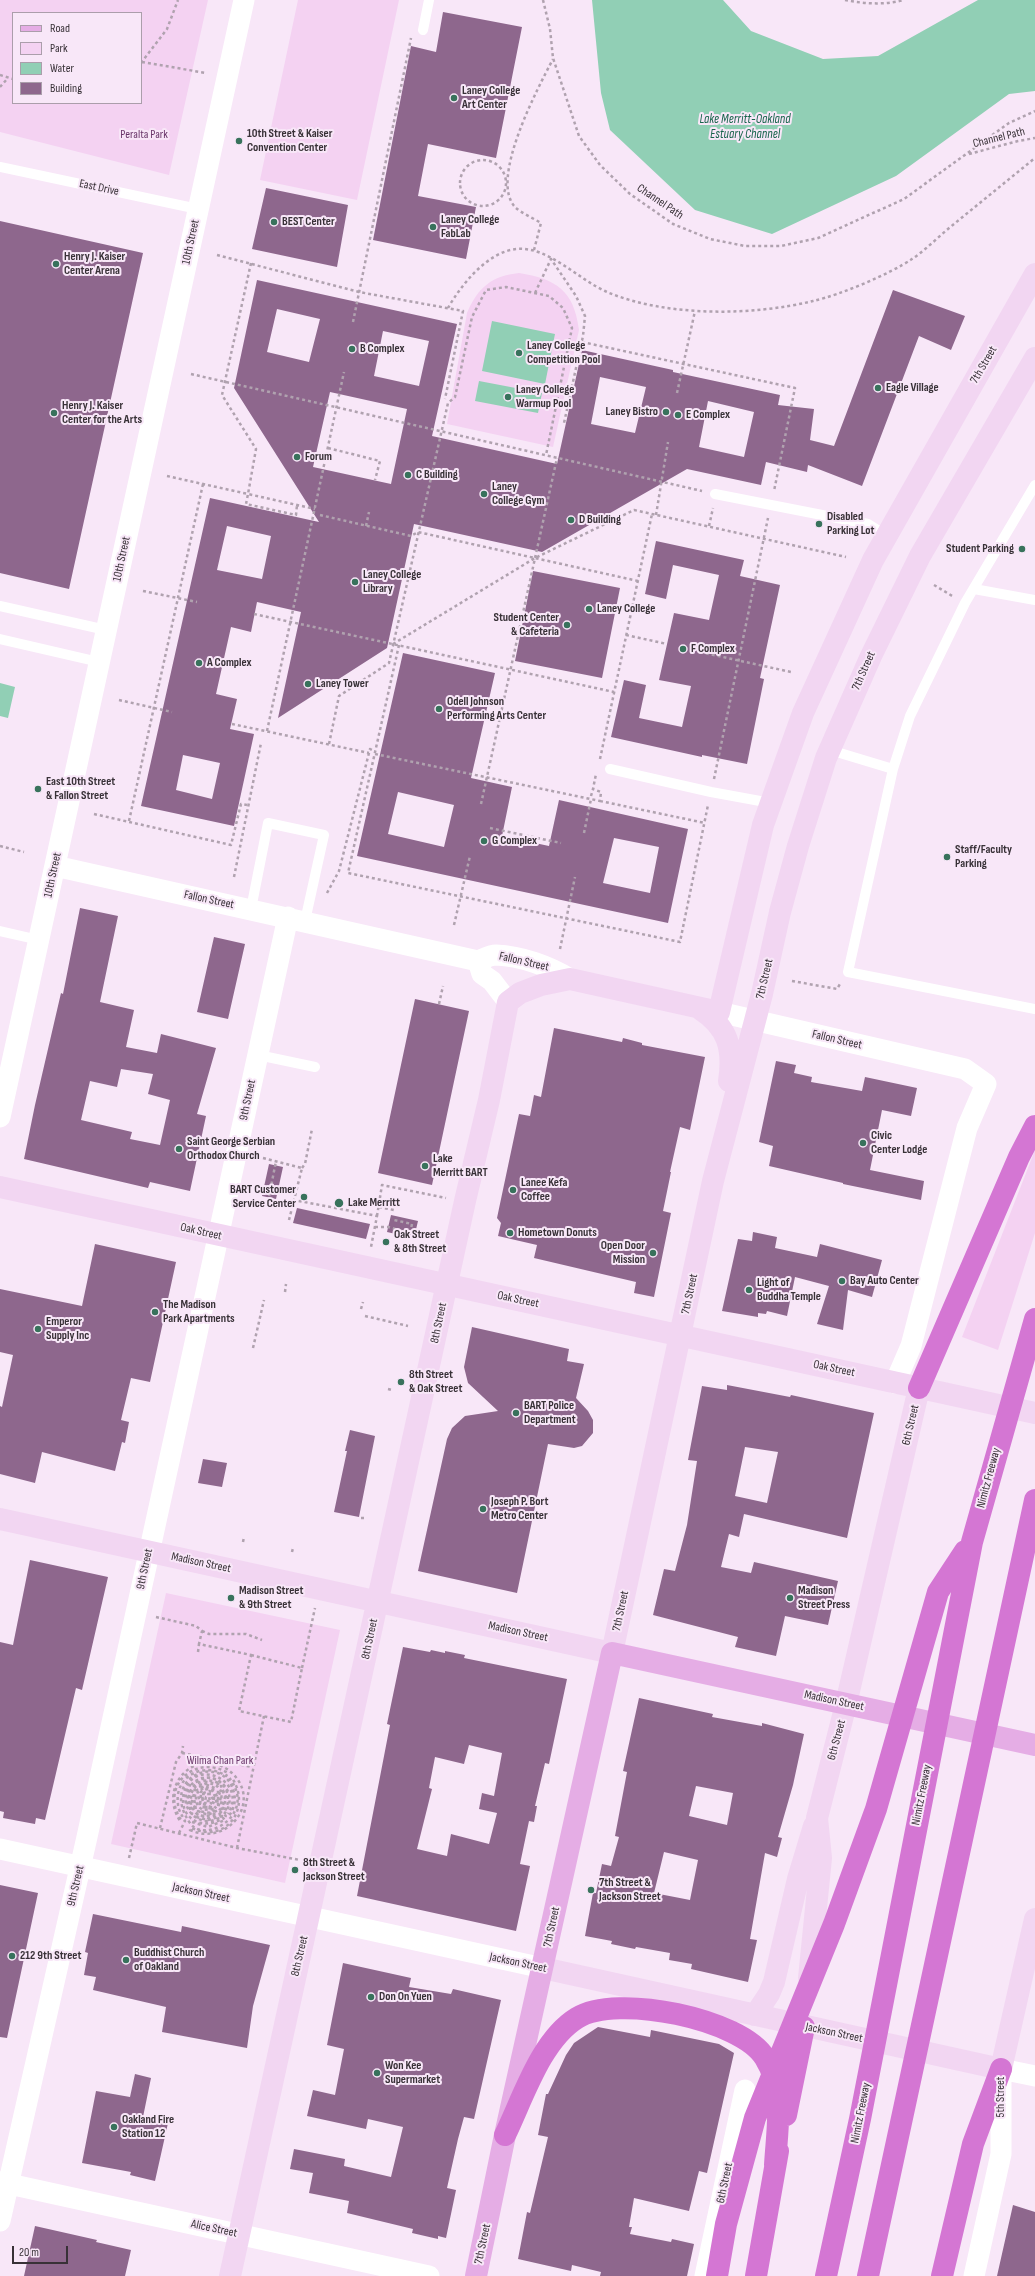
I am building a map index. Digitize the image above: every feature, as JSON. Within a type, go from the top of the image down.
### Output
[{"type":"highway","points":[[919,1388],[960,1299],[1019,1157],[1035,1126]]},
{"type":"highway","name":"Nimitz Freeway","points":[[826,2276],[860,2119],[972,1542],[1033,1325]]},
{"type":"highway","points":[[868,2276],[1035,1500]]},
{"type":"highway","points":[[717,2276],[726,2224],[755,2118],[834,1924],[876,1810],[938,1592],[972,1542]]},
{"type":"highway","points":[[505,2135],[541,2059],[561,2030],[577,2018],[590,2011],[609,2007],[637,2007],[710,2023],[734,2032],[755,2046],[771,2070],[778,2098],[776,2165]]},
{"type":"highway","points":[[756,2276],[776,2165],[804,2027]]},
{"type":"highway","points":[[942,2276],[973,2144],[1001,2069]]},
{"type":"main road","name":"7th Street","points":[[710,1010],[761,833],[802,713],[887,536],[1035,274]]},
{"type":"main road","name":"7th Street","points":[[476,2276],[505,2135],[682,1336],[713,1181],[756,1019],[780,912],[798,846],[830,750],[870,656],[920,556],[1035,358]]},
{"type":"main road","name":"Fallon Street","points":[[570,979],[710,1010]]},
{"type":"main road","points":[[508,1002],[520,993],[541,985],[570,979]]},
{"type":"main road","name":"8th Street","points":[[230,2276],[465,1201],[489,1100],[508,1002]]},
{"type":"main road","points":[[710,1010],[725,1033],[731,1069],[713,1181]]},
{"type":"main road","name":"Oak Street","points":[[0,1187],[367,1269],[447,1285],[1035,1413]]},
{"type":"main road","name":"6th Street","points":[[804,2027],[821,1858],[817,1818],[846,1704],[919,1388]]},
{"type":"main road","name":"Madison Street","points":[[0,1519],[1035,1745]]},
{"type":"main road","points":[[755,2015],[770,1994],[774,1982],[798,1879],[817,1818]]},
{"type":"main road","name":"5th Street","points":[[1001,2069],[1035,1919]]},
{"type":"main road","name":"Jackson Street","points":[[543,1968],[804,2027],[1001,2069]]},
{"type":"street","name":"10th Street","points":[[0,1117],[244,0]]},
{"type":"street","name":"Fallon Street","points":[[55,866],[478,961],[494,955],[508,957],[542,965],[556,970],[570,979]]},
{"type":"street","name":"9th Street","points":[[0,2221],[4,2183],[80,1867],[258,1055],[296,919]]},
{"type":"street","points":[[478,961],[482,974],[492,981],[508,1002]]},
{"type":"street","name":"Fallon Street","points":[[710,1010],[756,1019],[781,1028],[965,1069],[986,1084],[967,1128],[911,1346],[895,1382]]},
{"type":"street","name":"Jackson Street","points":[[0,1850],[543,1968]]},
{"type":"street","name":"Jackson Street","points":[[1001,2069],[1035,2076]]},
{"type":"street","name":"5th Street","points":[[974,2276],[1001,2154],[1001,2069]]},
{"type":"street","name":"6th Street","points":[[705,2276],[745,2090]]},
{"type":"street","name":"Alice Street","points":[[4,2183],[429,2276]]},
{"type":"lane","points":[[423,30],[429,0]]},
{"type":"lane","name":"East Drive","points":[[0,167],[198,209]]},
{"type":"lane","points":[[1035,485],[965,603],[910,716],[893,769],[848,972],[1035,1009]]},
{"type":"lane","points":[[715,494],[868,524],[887,536]]},
{"type":"lane","points":[[974,589],[1035,600]]},
{"type":"lane","points":[[0,606],[106,630]]},
{"type":"lane","points":[[0,639],[99,662]]},
{"type":"lane","points":[[830,750],[893,769]]},
{"type":"lane","points":[[610,768],[711,792],[771,803]]},
{"type":"lane","points":[[251,909],[268,823],[324,835],[296,919]]},
{"type":"lane","points":[[0,931],[39,940]]},
{"type":"lane","points":[[258,1055],[314,1067]]},
{"type":"path","points":[[178,0],[167,29],[142,62],[206,73]]},
{"type":"path","name":"Channel Path","points":[[543,0],[550,29],[553,58],[579,136],[600,165],[630,194],[673,224],[710,238],[745,246],[781,246],[818,238],[904,199],[967,155],[1009,123],[1035,110]]},
{"type":"path","points":[[845,0],[861,3],[894,2],[904,0]]},
{"type":"path","points":[[353,322],[412,34],[423,30]]},
{"type":"path","points":[[534,250],[541,223],[515,206],[506,182],[500,167],[483,160],[471,163],[465,169],[461,177],[460,187],[468,201],[476,205],[492,205],[502,196],[506,182],[510,156],[536,92],[553,58]]},
{"type":"path","points":[[0,75],[12,79]]},
{"type":"path","points":[[0,87],[8,78]]},
{"type":"path","name":"Channel Path","points":[[967,155],[1018,141],[1035,138]]},
{"type":"path","points":[[448,308],[460,287],[477,270],[501,255],[516,249],[534,250],[607,292],[651,306],[695,311],[743,311],[814,301],[870,280],[913,259],[1035,158]]},
{"type":"path","points":[[217,255],[359,292],[463,311],[445,399]]},
{"type":"path","points":[[535,294],[552,259]]},
{"type":"path","points":[[552,259],[576,296],[584,316],[582,342],[564,423]]},
{"type":"path","points":[[251,263],[222,395],[256,449],[246,504],[296,515],[297,505]]},
{"type":"path","points":[[329,744],[338,696],[390,663],[393,644],[448,403],[455,397],[472,317],[486,290],[506,287],[549,296],[563,308],[572,328],[546,455]]},
{"type":"path","points":[[678,393],[695,311]]},
{"type":"path","points":[[400,645],[348,873],[461,895],[680,942],[796,388],[582,342]]},
{"type":"path","points":[[266,731],[338,407],[344,372]]},
{"type":"path","points":[[191,374],[703,491]]},
{"type":"path","points":[[656,515],[668,442]]},
{"type":"path","points":[[328,448],[380,460],[375,480]]},
{"type":"path","points":[[481,804],[557,458]]},
{"type":"path","points":[[167,476],[315,509]]},
{"type":"path","points":[[129,821],[203,484]]},
{"type":"path","points":[[393,644],[535,558],[634,510],[846,557]]},
{"type":"path","points":[[366,526],[370,512]]},
{"type":"path","points":[[604,742],[652,514]]},
{"type":"path","points":[[320,515],[410,536],[418,532],[638,581]]},
{"type":"path","points":[[934,585],[965,603]]},
{"type":"path","points":[[143,591],[197,602]]},
{"type":"path","points":[[254,614],[614,692]]},
{"type":"path","points":[[626,635],[667,644]]},
{"type":"path","points":[[700,652],[791,672]]},
{"type":"path","points":[[119,700],[172,712]]},
{"type":"path","points":[[232,724],[369,753]]},
{"type":"path","points":[[234,877],[247,805],[261,743]]},
{"type":"path","points":[[325,896],[339,871],[370,749],[372,750]]},
{"type":"path","points":[[375,754],[705,823]]},
{"type":"path","points":[[584,833],[593,789]]},
{"type":"path","points":[[600,801],[601,792]]},
{"type":"path","points":[[94,814],[231,845],[241,804],[247,805]]},
{"type":"path","points":[[355,810],[362,812]]},
{"type":"path","points":[[490,828],[561,843]]},
{"type":"path","points":[[0,846],[24,852]]},
{"type":"path","points":[[454,924],[470,856]]},
{"type":"path","points":[[560,949],[575,877]]},
{"type":"path","points":[[792,981],[836,989],[848,972]]},
{"type":"path","points":[[439,1004],[443,986]]},
{"type":"path","points":[[289,1220],[302,1168],[305,1164],[312,1129]]},
{"type":"path","points":[[263,1158],[302,1168]]},
{"type":"path","points":[[268,1202],[276,1161]]},
{"type":"path","points":[[367,1269],[382,1185],[465,1201]]},
{"type":"path","points":[[294,1200],[377,1216]]},
{"type":"path","points":[[379,1207],[394,1210]]},
{"type":"path","points":[[375,1227],[388,1227],[410,1233],[412,1224],[394,1220]]},
{"type":"path","points":[[285,1292],[286,1284]]},
{"type":"path","points":[[253,1348],[264,1300]]},
{"type":"path","points":[[361,1309],[363,1302]]},
{"type":"path","points":[[365,1316],[408,1326]]},
{"type":"path","points":[[388,1389],[392,1390]]},
{"type":"path","points":[[243,1542],[244,1537]]},
{"type":"path","points":[[292,1552],[293,1548]]},
{"type":"path","points":[[251,1655],[239,1711],[291,1722],[319,1588]]},
{"type":"path","points":[[136,1612],[196,1626],[208,1634],[246,1634],[262,1640]]},
{"type":"path","points":[[198,1652],[202,1631]]},
{"type":"path","points":[[200,1644],[302,1668]]},
{"type":"path","points":[[237,1848],[247,1806],[252,1767],[264,1716]]},
{"type":"path","points":[[160,1828],[176,1762],[182,1753],[183,1746]]},
{"type":"path","points":[[182,1753],[252,1767]]},
{"type":"path","points":[[179,1833],[185,1821],[179,1810],[177,1798],[183,1781],[192,1773],[204,1769],[216,1770],[226,1776],[228,1773],[211,1766],[198,1768],[187,1774],[179,1784],[175,1796],[176,1808],[181,1820],[180,1821],[172,1801],[174,1787],[182,1774],[200,1764],[215,1764],[233,1775],[243,1794],[239,1815],[230,1826],[211,1835],[190,1830],[192,1828],[204,1832],[217,1831],[233,1820],[239,1808],[240,1795],[232,1778],[230,1780],[236,1789],[238,1802],[231,1819],[215,1828],[202,1829],[190,1824],[182,1808],[180,1797],[184,1786],[191,1777],[201,1772],[213,1772],[228,1780],[235,1796],[234,1807],[229,1816],[226,1816],[218,1810],[208,1815],[198,1811],[211,1813],[217,1809],[211,1803],[204,1803],[202,1796],[203,1804],[211,1806],[202,1807],[214,1809],[203,1810],[197,1806],[196,1801],[198,1792],[200,1806],[201,1794],[209,1791],[212,1792],[211,1794],[203,1794],[210,1794],[214,1801],[214,1794],[217,1804],[217,1796],[213,1791],[207,1789],[201,1792],[199,1790],[205,1787],[215,1790],[215,1788],[207,1785],[197,1790],[194,1798],[196,1810],[192,1801],[194,1788],[191,1794],[191,1805],[198,1814],[208,1816],[220,1814],[212,1818],[204,1818],[196,1814],[196,1816],[208,1820],[222,1816],[213,1821],[204,1821],[191,1815],[185,1802],[190,1785],[187,1802],[192,1814],[189,1798],[193,1787],[203,1780],[211,1780],[219,1786],[211,1782],[203,1782],[195,1787],[196,1788],[207,1784],[216,1786],[222,1794],[220,1808],[222,1809],[225,1797],[221,1786],[226,1797],[223,1810],[225,1811],[228,1796],[223,1785],[216,1780],[207,1778],[192,1784],[207,1777],[220,1781],[228,1792],[230,1801],[227,1810],[225,1813],[218,1808],[221,1800],[218,1790],[218,1805],[210,1801]]},
{"type":"path","points":[[192,1822],[208,1827],[225,1820],[223,1818],[213,1824],[203,1824],[194,1820],[186,1812],[183,1802],[186,1787],[192,1779],[202,1775],[217,1776],[229,1786],[232,1801],[228,1814]]},
{"type":"path","points":[[132,1844],[137,1823],[237,1848],[320,1864]]},
{"type":"green space","name":"Peralta Park","points":[[0,0],[208,0],[169,175],[0,132]]},
{"type":"green space","points":[[298,0],[399,0],[357,200],[260,180]]},
{"type":"green space","points":[[519,273],[553,283],[568,296],[577,316],[579,330],[553,447],[447,424],[467,313],[471,304],[487,284],[501,277]]},
{"type":"green space","points":[[1035,1150],[1035,1233],[998,1350],[962,1337]]},
{"type":"green space","name":"Wilma Chan Park","points":[[166,1593],[340,1630],[285,1883],[111,1844]]},
{"type":"water","name":"Lake Merritt-Oakland Estuary Channel","points":[[592,0],[723,0],[751,31],[823,59],[878,56],[978,0],[1035,0],[1035,91],[1009,94],[896,176],[772,234],[695,210],[610,130],[601,93]]},
{"type":"water","name":"Laney College Competition Pool","points":[[492,321],[555,334],[545,384],[482,371]]},
{"type":"water","name":"Laney College Warmup Pool","points":[[479,381],[542,393],[538,413],[475,401]]},
{"type":"water","points":[[0,683],[15,687],[8,718],[0,716]]},
{"type":"building","name":"Laney College Art Center","points":[[443,12],[522,27],[496,158],[428,144],[418,196],[476,207],[466,259],[373,240],[411,46],[436,52]]},
{"type":"building","points":[[266,188],[348,205],[337,267],[252,249]]},
{"type":"building","name":"Henry J. Kaiser Center for the Arts","points":[[0,221],[143,253],[69,589],[0,573]]},
{"type":"building","points":[[257,280],[457,324],[432,436],[557,464],[582,350],[673,370],[673,372],[780,395],[778,405],[814,409],[810,440],[834,446],[893,290],[965,316],[951,350],[919,336],[862,486],[808,465],[807,472],[766,462],[761,485],[687,469],[542,552],[414,524],[387,648],[278,718],[301,612],[257,602],[251,632],[231,627],[216,694],[237,699],[230,729],[254,734],[234,826],[141,806],[210,498],[319,522],[234,388]],"holes":[[[277,309],[320,319],[309,362],[267,352]],[[383,331],[429,341],[419,386],[374,376]],[[600,377],[646,387],[635,433],[591,424]],[[330,392],[407,409],[391,484],[313,467]],[[708,401],[754,412],[744,457],[699,447]],[[227,526],[271,536],[262,579],[217,570]],[[183,755],[220,763],[212,799],[176,790]]]},
{"type":"building","points":[[656,541],[744,560],[740,576],[780,585],[760,678],[764,679],[747,764],[702,755],[702,757],[611,737],[624,680],[646,685],[639,718],[682,727],[691,686],[659,680],[674,613],[709,620],[719,575],[673,565],[666,599],[645,594]]},
{"type":"building","name":"Student Center & Cafeteria","points":[[533,571],[620,588],[602,678],[515,661]]},
{"type":"building","name":"G Complex","points":[[403,653],[495,673],[471,778],[512,787],[502,836],[549,846],[559,800],[688,829],[668,923],[357,856]],"holes":[[[398,792],[454,805],[444,847],[388,834]],[[614,838],[659,847],[650,893],[603,883]]]},
{"type":"building","points":[[80,908],[118,916],[100,1002],[134,1010],[126,1047],[157,1053],[161,1034],[216,1048],[197,1114],[206,1116],[190,1191],[150,1182],[148,1188],[24,1159],[61,993],[63,994]],"holes":[[[121,1069],[153,1074],[148,1094],[170,1100],[160,1145],[130,1139],[132,1132],[81,1120],[90,1081],[117,1087]]]},
{"type":"building","points":[[214,937],[245,944],[228,1019],[197,1012]]},
{"type":"building","points":[[415,999],[469,1011],[432,1185],[378,1173]]},
{"type":"building","points":[[554,1028],[622,1042],[623,1038],[642,1043],[642,1045],[705,1057],[690,1130],[680,1127],[670,1172],[663,1211],[671,1213],[654,1297],[634,1293],[636,1282],[534,1258],[537,1245],[498,1236],[501,1223],[497,1218],[519,1114],[530,1116],[534,1095],[541,1097]]},
{"type":"building","points":[[776,1061],[796,1065],[794,1073],[812,1077],[811,1082],[862,1091],[865,1077],[917,1088],[911,1116],[882,1110],[870,1170],[924,1181],[921,1200],[843,1184],[769,1166],[773,1146],[759,1142]]},
{"type":"building","points":[[269,1164],[283,1167],[276,1199],[262,1196]]},
{"type":"building","points":[[297,1208],[370,1224],[366,1239],[293,1223]]},
{"type":"building","points":[[391,1215],[418,1221],[414,1238],[387,1232]]},
{"type":"building","points":[[753,1232],[777,1237],[775,1248],[817,1257],[820,1244],[882,1260],[872,1297],[848,1290],[843,1330],[817,1324],[829,1286],[795,1277],[787,1316],[767,1311],[766,1314],[758,1313],[758,1317],[722,1311],[738,1239],[752,1241]]},
{"type":"building","points":[[95,1244],[176,1262],[150,1382],[131,1378],[121,1420],[129,1422],[125,1443],[122,1442],[115,1471],[42,1452],[35,1483],[0,1474],[0,1406],[2,1407],[13,1355],[0,1352],[0,1289],[82,1306]]},
{"type":"building","name":"Joseph P. Bort Metro Center","points":[[472,1327],[569,1349],[567,1361],[584,1364],[576,1398],[588,1411],[593,1420],[593,1433],[582,1446],[574,1448],[548,1444],[517,1593],[418,1571],[447,1439],[452,1428],[465,1416],[498,1411],[468,1383],[464,1367]]},
{"type":"building","points":[[727,1385],[790,1397],[791,1395],[874,1413],[847,1538],[744,1514],[739,1537],[729,1534],[721,1567],[751,1573],[754,1562],[838,1581],[828,1625],[785,1616],[776,1656],[735,1647],[738,1637],[653,1615],[664,1569],[675,1571],[687,1525],[697,1461],[688,1460],[702,1386],[727,1390]],"holes":[[[745,1447],[778,1452],[767,1503],[735,1496]]]},
{"type":"building","points":[[350,1430],[375,1436],[359,1517],[334,1512]]},
{"type":"building","points":[[203,1459],[227,1463],[222,1487],[198,1483]]},
{"type":"building","points":[[30,1560],[108,1577],[82,1690],[76,1688],[45,1820],[36,1818],[35,1824],[3,1818],[4,1812],[0,1811],[0,1642],[13,1645]]},
{"type":"building","points":[[403,1647],[430,1652],[431,1650],[445,1653],[445,1651],[465,1655],[464,1658],[567,1679],[549,1764],[545,1763],[535,1806],[537,1806],[534,1822],[529,1821],[520,1864],[530,1866],[516,1931],[357,1896],[390,1725],[387,1724]],"holes":[[[469,1745],[502,1753],[494,1796],[482,1793],[479,1809],[497,1813],[489,1844],[451,1834],[447,1856],[417,1849],[432,1789],[429,1788],[435,1757],[464,1764]]]},
{"type":"building","points":[[639,1698],[713,1714],[712,1717],[762,1726],[762,1723],[804,1734],[793,1785],[778,1837],[782,1838],[777,1857],[765,1853],[750,1939],[757,1940],[748,1982],[691,1969],[692,1964],[669,1960],[670,1953],[636,1947],[635,1949],[611,1944],[612,1941],[585,1936],[593,1893],[596,1893],[602,1864],[611,1866],[619,1837],[615,1836],[627,1772],[623,1771]],"holes":[[[696,1786],[733,1793],[727,1825],[689,1816]],[[664,1852],[698,1860],[690,1900],[654,1893]]]},
{"type":"building","name":"212 9th Street","points":[[0,1885],[38,1893],[7,2038],[0,2037]]},
{"type":"building","points":[[93,1914],[181,1932],[182,1926],[270,1945],[253,2006],[247,2048],[162,2032],[166,2007],[93,1990],[96,1977],[84,1975],[88,1953],[85,1952]]},
{"type":"building","points":[[343,1963],[411,1978],[409,1987],[451,1994],[453,1989],[501,2000],[474,2119],[464,2117],[458,2139],[447,2188],[456,2190],[446,2238],[438,2236],[438,2239],[412,2233],[413,2229],[347,2213],[349,2201],[309,2193],[313,2173],[290,2169],[294,2149],[345,2159],[344,2166],[391,2177],[403,2127],[368,2119],[366,2129],[307,2116],[313,2090],[335,2095],[344,2049],[327,2045]]},
{"type":"building","points":[[598,2027],[650,2037],[651,2030],[719,2044],[734,2053],[707,2173],[699,2171],[689,2211],[634,2198],[629,2227],[632,2227],[630,2234],[671,2242],[672,2239],[694,2244],[687,2276],[600,2276],[601,2272],[572,2265],[571,2271],[518,2259],[527,2212],[530,2213],[548,2137],[538,2135],[546,2094],[548,2094],[566,2055],[574,2043]]},
{"type":"building","points":[[135,2074],[151,2078],[143,2117],[168,2123],[155,2181],[130,2175],[131,2172],[82,2163],[96,2091],[130,2097]]},
{"type":"building","points":[[1013,2205],[1035,2212],[1035,2276],[997,2276]]},
{"type":"building","points":[[35,2226],[97,2240],[96,2242],[131,2250],[125,2276],[24,2276]]},
{"type":"place","name":"Laney College Art Center","points":[[454,98]]},
{"type":"place","name":"10th Street & Kaiser Convention Center","points":[[239,141]]},
{"type":"place","name":"BEST Center","points":[[274,222]]},
{"type":"place","name":"Laney College FabLab","points":[[433,227]]},
{"type":"place","name":"Henry J. Kaiser Center Arena","points":[[56,264]]},
{"type":"place","name":"B Complex","points":[[352,349]]},
{"type":"place","name":"Laney College Competition Pool","points":[[519,353]]},
{"type":"place","name":"Eagle Village","points":[[878,388]]},
{"type":"place","name":"Laney College Warmup Pool","points":[[508,397]]},
{"type":"place","name":"Laney Bistro","points":[[666,412]]},
{"type":"place","name":"Henry J. Kaiser Center for the Arts","points":[[54,413]]},
{"type":"place","name":"E Complex","points":[[678,415]]},
{"type":"place","name":"Forum","points":[[297,457]]},
{"type":"place","name":"C Building","points":[[408,475]]},
{"type":"place","name":"Laney College Gym","points":[[484,494]]},
{"type":"place","name":"D Building","points":[[571,520]]},
{"type":"place","name":"Disabled Parking Lot","points":[[819,524]]},
{"type":"place","name":"Student Parking","points":[[1022,549]]},
{"type":"place","name":"Laney College Library","points":[[355,582]]},
{"type":"place","name":"Laney College","points":[[589,609]]},
{"type":"place","name":"Student Center & Cafeteria","points":[[567,625]]},
{"type":"place","name":"F Complex","points":[[683,649]]},
{"type":"place","name":"A Complex","points":[[199,663]]},
{"type":"place","name":"Laney Tower","points":[[308,684]]},
{"type":"place","name":"Odell Johnson Performing Arts Center","points":[[439,709]]},
{"type":"place","name":"East 10th Street & Fallon Street","points":[[38,789]]},
{"type":"place","name":"G Complex","points":[[484,841]]},
{"type":"place","name":"Staff/Faculty Parking","points":[[947,857]]},
{"type":"place","name":"Civic Center Lodge","points":[[863,1143]]},
{"type":"place","name":"Saint George Serbian Orthodox Church","points":[[179,1149]]},
{"type":"place","name":"Lake Merritt BART","points":[[425,1166]]},
{"type":"place","name":"Lanee Kefa Coffee","points":[[513,1190]]},
{"type":"place","name":"BART Customer Service Center","points":[[304,1197]]},
{"type":"place","name":"Lake Merritt","points":[[339,1203]]},
{"type":"place","name":"Hometown Donuts","points":[[510,1233]]},
{"type":"place","name":"Oak Street & 8th Street","points":[[386,1242]]},
{"type":"place","name":"Open Door Mission","points":[[653,1253]]},
{"type":"place","name":"Bay Auto Center","points":[[842,1281]]},
{"type":"place","name":"Light of Buddha Temple","points":[[749,1290]]},
{"type":"place","name":"The Madison Park Apartments","points":[[155,1312]]},
{"type":"place","name":"Emperor Supply Inc","points":[[38,1329]]},
{"type":"place","name":"8th Street & Oak Street","points":[[401,1382]]},
{"type":"place","name":"BART Police Department","points":[[516,1413]]},
{"type":"place","name":"Joseph P. Bort Metro Center","points":[[483,1509]]},
{"type":"place","name":"Madison Street & 9th Street","points":[[231,1598]]},
{"type":"place","name":"Madison Street Press","points":[[790,1598]]},
{"type":"place","name":"8th Street & Jackson Street","points":[[295,1870]]},
{"type":"place","name":"7th Street & Jackson Street","points":[[591,1890]]},
{"type":"place","name":"212 9th Street","points":[[12,1956]]},
{"type":"place","name":"Buddhist Church of Oakland","points":[[126,1960]]},
{"type":"place","name":"Don On Yuen","points":[[371,1997]]},
{"type":"place","name":"Won Kee Supermarket","points":[[377,2073]]},
{"type":"place","name":"Oakland Fire Station 12","points":[[114,2127]]}]
